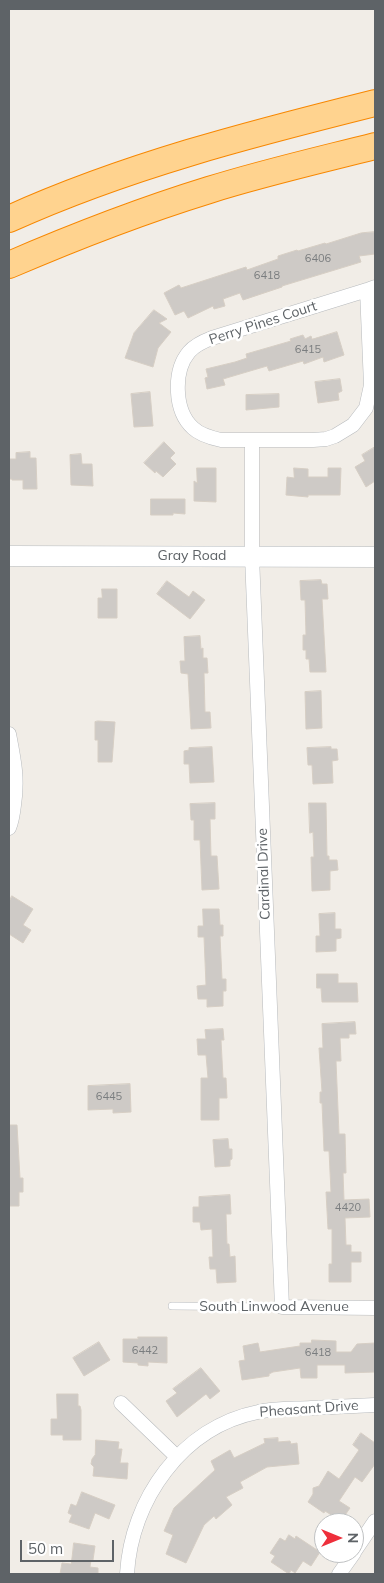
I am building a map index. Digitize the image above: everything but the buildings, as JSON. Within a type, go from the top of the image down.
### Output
[{"type":"highway","points":[[9,219],[37,206],[119,175],[202,148],[375,102]]},
{"type":"highway","points":[[9,265],[133,215],[210,189],[375,146]]},
{"type":"street","name":"Perry Pines Court","points":[[371,288],[371,386],[366,408],[353,425],[345,431],[326,439],[222,440],[211,438],[193,428],[186,420],[180,401],[179,379],[184,360],[195,346],[212,338],[371,288]]},
{"type":"street","name":"Cardinal Drive","points":[[252,440],[252,556],[282,1307]]},
{"type":"street","name":"Gray Road","points":[[9,556],[375,557]]},
{"type":"street","points":[[9,734],[16,771],[16,791],[12,822],[9,828]]},
{"type":"street","name":"South Linwood Avenue","points":[[282,1307],[375,1308]]},
{"type":"street","points":[[121,1403],[177,1457]]},
{"type":"street","name":"Pheasant Drive","points":[[126,1574],[132,1539],[145,1505],[159,1479],[177,1457],[194,1441],[229,1420],[252,1413],[275,1410],[375,1405]]},
{"type":"street","points":[[364,1538],[375,1521]]},
{"type":"street","points":[[339,1574],[347,1563]]},
{"type":"lane","name":"South Linwood Avenue","points":[[172,1306],[282,1307]]}]
